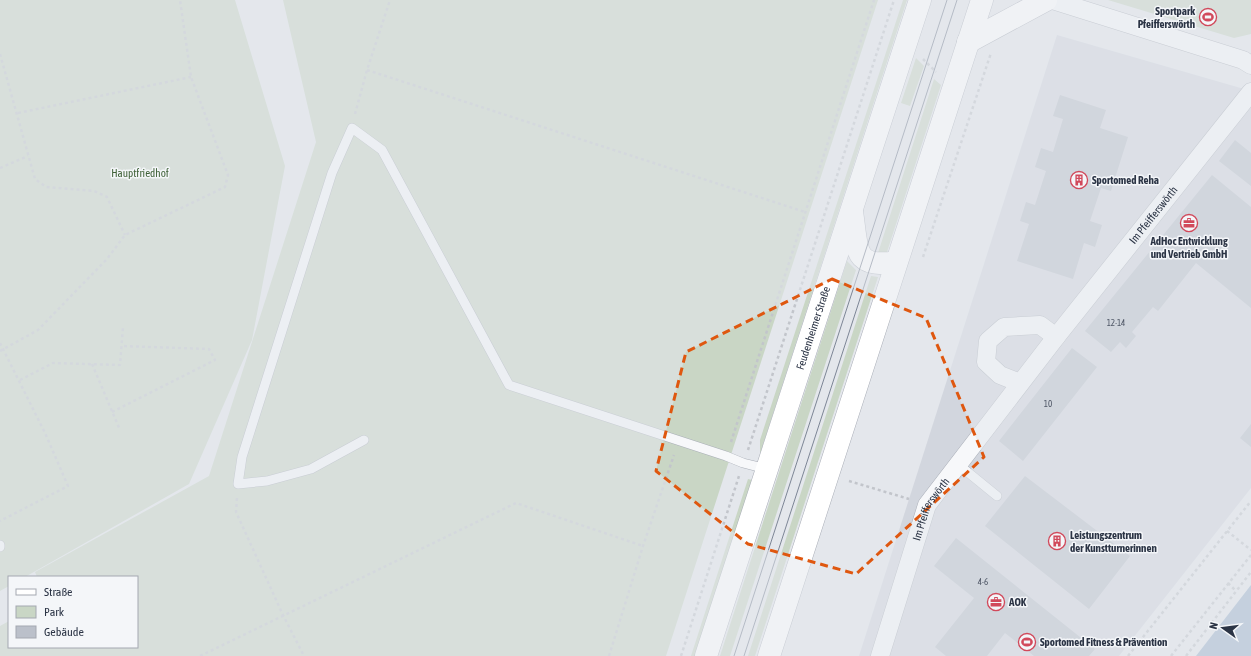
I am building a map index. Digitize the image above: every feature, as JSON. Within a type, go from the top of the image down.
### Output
[{"type":"main road","name":"Feudenheimer Straße","points":[[706,656],[920,0]]},
{"type":"main road","points":[[769,656],[982,0]]},
{"type":"main road","points":[[968,42],[1046,0]]},
{"type":"main road","points":[[852,209],[859,254],[864,260],[872,262],[883,264],[896,262]]},
{"type":"street","points":[[1052,0],[1243,60],[1251,65]]},
{"type":"street","name":"Im Pfeifferswörth","points":[[880,656],[927,505],[959,465],[1020,382],[1251,92]]},
{"type":"street","points":[[1020,382],[1000,375],[986,362],[988,341],[1004,327],[1040,325],[1056,337]]},
{"type":"lane","points":[[364,440],[311,469],[267,481],[238,484],[242,457],[332,173],[352,128],[382,150],[509,385],[679,440],[743,463],[767,469]]},
{"type":"lane","points":[[959,465],[997,496]]},
{"type":"path","points":[[0,351],[38,330],[107,260],[125,235],[225,187],[228,176],[192,77],[180,0]]},
{"type":"path","points":[[352,128],[367,70],[390,0]]},
{"type":"path","points":[[726,456],[874,0]]},
{"type":"path","points":[[681,656],[894,0]]},
{"type":"path","points":[[0,54],[18,113],[35,179],[46,187],[94,191],[107,197],[125,235]]},
{"type":"path","points":[[921,57],[939,75]]},
{"type":"path","points":[[367,70],[805,212]]},
{"type":"path","points":[[18,113],[192,77]]},
{"type":"path","points":[[0,168],[28,156]]},
{"type":"path","points":[[20,380],[53,363],[120,365],[124,327]]},
{"type":"path","points":[[0,343],[20,380],[68,486],[0,521]]},
{"type":"path","points":[[112,412],[215,360],[209,349],[122,346]]},
{"type":"path","points":[[92,364],[120,430]]},
{"type":"path","points":[[609,656],[643,546],[679,440]]},
{"type":"path","points":[[847,481],[927,505]]},
{"type":"path","points":[[238,484],[236,512],[283,615],[304,656]]},
{"type":"path","points":[[1128,656],[1251,501]]},
{"type":"path","points":[[200,656],[516,503],[643,546]]},
{"type":"path","points":[[1227,531],[1251,550]]},
{"type":"path","points":[[1171,656],[1251,555]]},
{"type":"path","points":[[1186,656],[1251,572]]},
{"type":"path","points":[[1228,583],[1236,591]]},
{"type":"highlighted area","points":[[832,279],[926,318],[984,457],[856,574],[748,544],[656,471],[686,352]]},
{"type":"shaded area","points":[[1057,35],[1251,91],[1251,488],[1119,656],[859,656]]},
{"type":"green space","name":"Hauptfriedhof","points":[[0,0],[235,0],[285,166],[252,340],[189,484],[27,576],[8,576],[8,587],[0,591]]},
{"type":"green space","points":[[283,0],[878,0],[666,656],[0,656],[0,626],[8,622],[8,648],[138,648],[138,576],[37,576],[35,572],[209,476],[316,142]]},
{"type":"green space","points":[[903,0],[907,0],[760,454],[760,440]]},
{"type":"green space","name":"Sportpark Pfeifferswörth","points":[[1108,0],[1251,0],[1251,34],[1234,38]]},
{"type":"green space","points":[[916,58],[924,66],[910,106],[901,103]]},
{"type":"green space","points":[[934,79],[941,85],[886,255],[877,256]]},
{"type":"green space","points":[[847,261],[856,270],[730,656],[720,656]]},
{"type":"green space","points":[[871,276],[878,277],[755,656],[748,656]]},
{"type":"green space","points":[[748,479],[752,480],[695,656],[691,656]]},
{"type":"water","points":[[1251,585],[1251,656],[1196,656]]},
{"type":"building","name":"Sportomed Reha","points":[[1060,95],[1106,110],[1100,128],[1128,137],[1111,191],[1101,188],[1090,221],[1102,225],[1095,247],[1084,243],[1073,279],[1017,261],[1029,224],[1020,221],[1026,202],[1035,205],[1046,171],[1035,167],[1041,148],[1053,152],[1063,119],[1053,116]]},
{"type":"building","points":[[1235,140],[1251,153],[1251,186],[1219,161]]},
{"type":"building","points":[[1212,175],[1251,207],[1251,308],[1196,263],[1158,311],[1153,307],[1132,332],[1136,336],[1126,348],[1120,342],[1111,352],[1085,331]]},
{"type":"building","points":[[1072,348],[1097,367],[1023,461],[999,441]]},
{"type":"building","points":[[1251,424],[1251,447],[1240,438]]},
{"type":"building","name":"Leistungszentrum der Kunstturnerinnen","points":[[1025,476],[1130,556],[1089,609],[985,526]]},
{"type":"building","points":[[956,538],[1095,649],[1089,656],[1034,656],[1005,633],[987,656],[946,656],[935,647],[974,598],[934,566]]},
{"type":"tram line","points":[[734,656],[947,0]]},
{"type":"tram line","points":[[744,656],[957,0]]},
{"type":"place","name":"Sportpark Pfeifferswörth","points":[[1208,17]]},
{"type":"place","name":"Sportomed Reha","points":[[1079,180]]},
{"type":"place","name":"AdHoc Entwicklung und Vertrieb GmbH","points":[[1189,223]]},
{"type":"place","name":"Leistungszentrum der Kunstturnerinnen","points":[[1057,541]]},
{"type":"place","name":"AOK","points":[[996,602]]},
{"type":"place","name":"Sportomed Fitness & Prävention","points":[[1027,642]]}]
